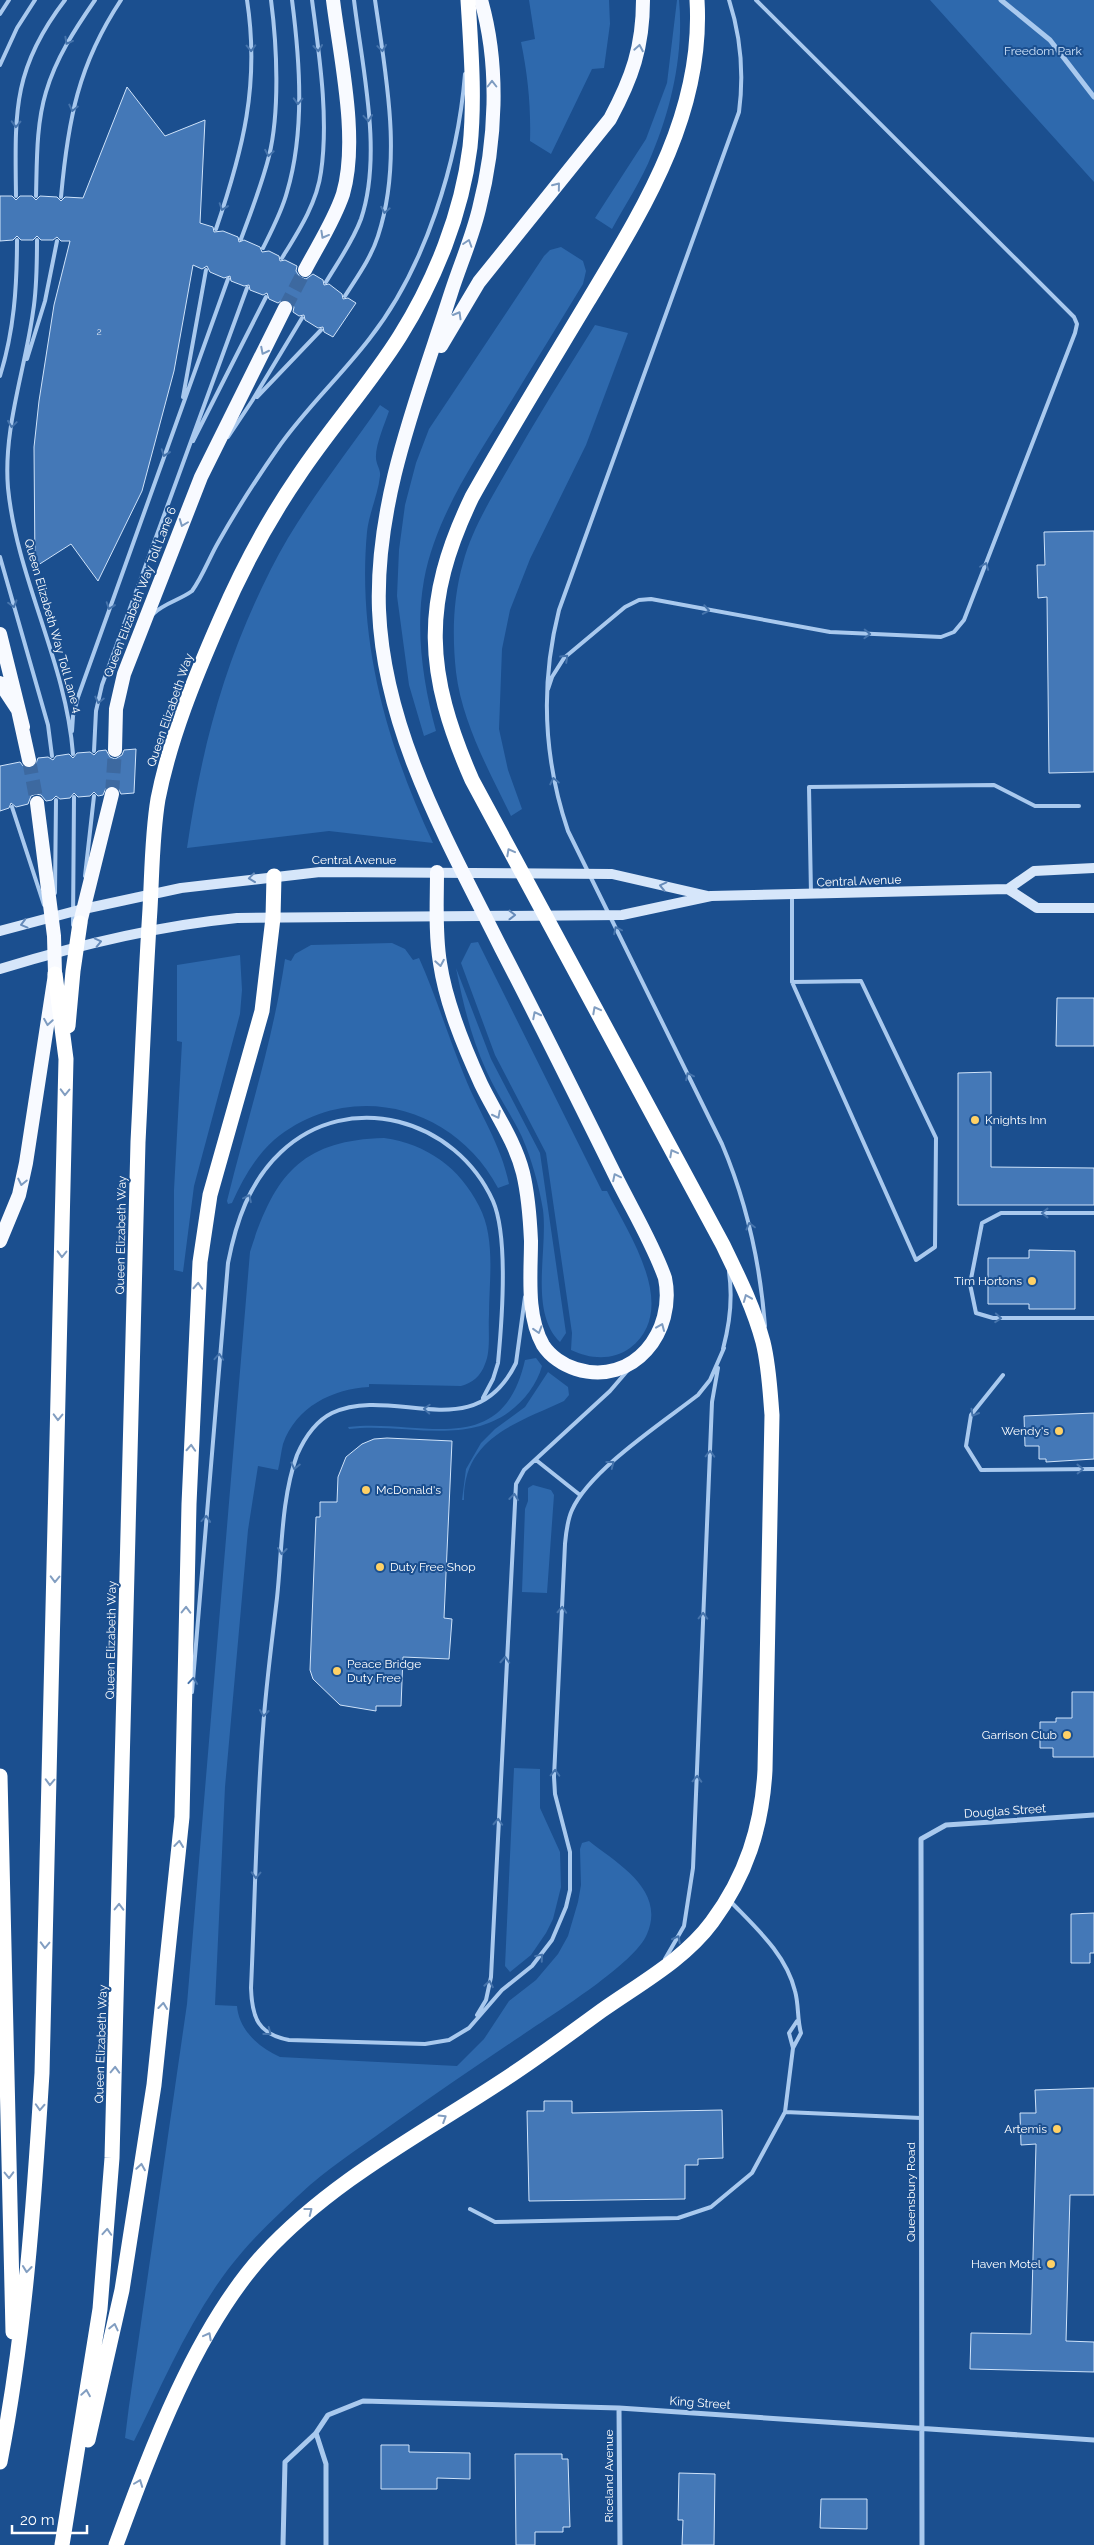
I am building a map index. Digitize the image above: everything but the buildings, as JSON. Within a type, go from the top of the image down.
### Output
[{"type":"highway","points":[[305,270],[334,217],[349,166],[348,122],[333,0]]},
{"type":"highway","name":"Queen Elizabeth Way","points":[[63,2545],[100,2309],[110,2186],[117,2013],[138,1142],[144,1000],[158,800],[172,746],[195,680],[220,619],[249,558],[301,472],[400,336],[419,303],[443,248],[456,213],[470,149],[472,76],[468,0]]},
{"type":"highway","points":[[437,872],[436,915],[440,965],[455,1019],[478,1076],[514,1149],[523,1173],[529,1217],[530,1282],[538,1334],[544,1345],[559,1361],[584,1371],[606,1371],[631,1363],[646,1350],[658,1333],[666,1313],[667,1289],[661,1269],[446,839],[414,762],[392,692],[379,612],[382,534],[392,487],[421,390],[479,211],[487,173],[492,131],[492,77],[485,16],[481,0]]},
{"type":"highway","points":[[421,390],[441,345],[479,282],[610,119],[626,89],[637,59],[643,27],[643,0]]},
{"type":"highway","points":[[116,2545],[176,2395],[220,2312],[262,2256],[299,2219],[386,2154],[503,2080],[648,1978],[694,1942],[712,1922],[727,1898],[751,1851],[763,1802],[772,1415],[769,1378],[763,1342],[723,1245],[472,780],[456,743],[444,706],[435,635],[442,572],[458,527],[472,497],[629,232],[672,148],[687,104],[694,70],[697,38],[697,0]]},
{"type":"highway","name":"Queen Elizabeth Way Toll Lane 6","points":[[115,750],[119,689],[143,624],[201,477],[285,308]]},
{"type":"highway","points":[[0,634],[23,727],[29,760]]},
{"type":"highway","points":[[0,683],[18,710],[23,727]]},
{"type":"highway","points":[[0,2462],[14,2391],[34,2207],[42,2073],[66,1059],[73,971],[80,924],[112,794]]},
{"type":"highway","points":[[37,802],[54,936],[55,974],[66,1059]]},
{"type":"highway","points":[[63,2545],[122,2290],[155,2076],[182,1817],[189,1504],[200,1262],[210,1195],[262,1011],[274,918],[274,876]]},
{"type":"highway","points":[[0,1241],[19,1195],[24,1171],[55,974]]},
{"type":"highway","points":[[0,1776],[14,2391]]},
{"type":"main road","points":[[1094,868],[1034,871],[1008,889],[1037,908],[1094,908]]},
{"type":"main road","name":"Central Avenue","points":[[0,931],[146,895],[301,873],[612,874],[711,896]]},
{"type":"main road","name":"Central Avenue","points":[[0,969],[58,951],[157,929],[236,918],[622,915],[711,896],[792,896],[1008,889]]},
{"type":"street","points":[[1001,0],[1050,40],[1094,97]]},
{"type":"street","name":"Douglas Street","points":[[921,1838],[946,1825],[1094,1815]]},
{"type":"street","name":"Queensbury Road","points":[[921,1838],[922,2545]]},
{"type":"street","name":"King Street","points":[[284,2545],[285,2462],[316,2433],[328,2415],[363,2401],[619,2408],[1094,2440]]},
{"type":"street","name":"Riceland Avenue","points":[[619,2408],[620,2545]]},
{"type":"street","points":[[316,2433],[326,2464],[326,2545]]},
{"type":"lane","points":[[0,14],[9,0]]},
{"type":"lane","points":[[0,65],[16,28],[35,0]]},
{"type":"lane","points":[[16,196],[17,114],[22,82],[32,51],[47,24],[65,0]]},
{"type":"lane","points":[[36,196],[38,152],[46,93],[57,61],[95,0]]},
{"type":"lane","points":[[60,197],[69,125],[78,88],[90,55],[121,0]]},
{"type":"lane","points":[[216,228],[241,151],[246,125],[252,56],[247,0]]},
{"type":"lane","points":[[241,239],[270,153],[276,76],[271,0]]},
{"type":"lane","points":[[263,248],[282,207],[292,172],[299,77],[292,0]]},
{"type":"lane","points":[[282,258],[303,224],[321,172],[322,89],[312,0]]},
{"type":"lane","points":[[326,282],[360,222],[366,202],[369,177],[368,115],[354,0]]},
{"type":"lane","points":[[345,296],[368,260],[378,237],[390,180],[390,114],[375,0]]},
{"type":"lane","points":[[143,624],[161,607],[192,591],[228,526],[279,446],[392,309],[413,268],[445,180],[464,84],[468,0]]},
{"type":"lane","points":[[729,0],[740,50],[741,86],[738,112],[559,610],[547,672],[546,719],[554,778],[568,831],[722,1144],[738,1183],[752,1235],[762,1287],[769,1378]]},
{"type":"lane","points":[[546,719],[548,690],[558,666],[625,607],[640,600],[651,599],[830,632],[941,637],[954,632],[964,620],[1076,333],[1077,324],[1074,318],[756,0]]},
{"type":"lane","points":[[0,376],[11,338],[15,309],[17,240]]},
{"type":"lane","points":[[21,376],[36,293],[37,240]]},
{"type":"lane","points":[[21,376],[45,301],[57,240]]},
{"type":"lane","points":[[181,407],[206,270]]},
{"type":"lane","points":[[181,407],[228,279]]},
{"type":"lane","points":[[94,751],[96,710],[102,685],[247,288]]},
{"type":"lane","points":[[185,456],[266,297]]},
{"type":"lane","points":[[201,477],[252,401],[302,318]]},
{"type":"lane","points":[[252,401],[321,330]]},
{"type":"lane","name":"Queen Elizabeth Way Toll Lane 4","points":[[21,376],[8,455],[8,486],[11,513],[67,707],[72,741]]},
{"type":"lane","name":"Queen Elizabeth Way Toll Lane 4","points":[[72,741],[73,716],[78,697],[181,407]]},
{"type":"lane","points":[[0,557],[48,725],[52,756]]},
{"type":"lane","points":[[72,741],[73,754]]},
{"type":"lane","points":[[811,895],[808,787],[994,785],[1035,806],[1079,806]]},
{"type":"lane","points":[[80,924],[94,796]]},
{"type":"lane","points":[[73,971],[74,797]]},
{"type":"lane","points":[[54,936],[56,800]]},
{"type":"lane","points":[[12,807],[54,936]]},
{"type":"lane","points":[[792,896],[792,982],[916,1260],[936,1247],[936,1138],[861,980],[792,982]]},
{"type":"lane","points":[[192,1700],[228,1263],[238,1219],[248,1198],[268,1165],[294,1141],[323,1126],[342,1121],[376,1118],[394,1120],[411,1125],[441,1140],[466,1158],[476,1172],[493,1202],[498,1216],[502,1252],[498,1363],[490,1388],[485,1397],[475,1405]]},
{"type":"lane","points":[[1094,1213],[1001,1214],[982,1223],[970,1284],[976,1313],[993,1318],[1094,1318]]},
{"type":"lane","points":[[648,1978],[676,1943],[684,1926],[691,1885],[712,1402],[729,1327],[731,1297],[723,1245]]},
{"type":"lane","points":[[530,1282],[523,1304],[516,1363],[494,1391],[475,1405],[454,1410],[371,1406],[344,1409],[320,1422],[302,1444],[297,1457],[287,1503],[263,1730],[251,1988],[253,2010],[256,2019],[269,2034],[289,2040],[437,2043],[455,2037],[469,2028],[502,1990],[522,1976],[544,1954],[560,1923],[570,1890],[570,1852],[555,1794],[554,1777],[565,1544],[571,1512],[580,1495],[602,1471],[698,1395],[710,1380],[724,1348]]},
{"type":"lane","points":[[469,2028],[486,2000],[490,1977],[513,1494],[520,1476],[610,1391],[646,1350]]},
{"type":"lane","points":[[1003,1375],[971,1415],[966,1446],[982,1470],[1094,1469]]},
{"type":"lane","points":[[536,1460],[580,1495]]},
{"type":"lane","points":[[182,1817],[191,1710]]},
{"type":"lane","points":[[470,2209],[495,2222],[678,2218],[711,2207],[752,2173],[785,2112],[793,2048],[801,2033],[796,1993],[791,1976],[766,1938],[727,1898]]},
{"type":"lane","points":[[793,2048],[789,2033],[798,2021]]},
{"type":"lane","points":[[785,2112],[921,2118]]},
{"type":"green space","points":[[529,0],[609,0],[610,24],[604,68],[592,69],[551,154],[530,141],[526,67],[521,42],[535,39]]},
{"type":"green space","points":[[677,0],[679,0],[680,39],[671,98],[648,164],[612,229],[595,218],[646,139],[667,83]]},
{"type":"green space","name":"Freedom Park","points":[[930,0],[1094,0],[1094,182]]},
{"type":"green space","points":[[561,247],[583,261],[586,271],[583,284],[456,493],[429,558],[421,599],[420,637],[427,694],[436,731],[424,736],[409,685],[397,596],[399,550],[405,505],[416,463],[429,429],[544,256],[550,250]]},
{"type":"green space","points":[[595,325],[628,333],[586,445],[530,559],[510,610],[502,649],[499,729],[508,770],[522,809],[511,816],[470,728],[459,691],[454,644],[457,590],[466,551],[481,517]]},
{"type":"green space","points":[[380,405],[389,411],[377,447],[376,460],[380,476],[367,532],[365,573],[371,652],[389,730],[402,768],[433,843],[329,831],[187,848],[208,739],[217,705],[240,637],[271,569],[295,526]]},
{"type":"green space","points":[[478,942],[602,1191],[607,1191],[627,1228],[646,1271],[651,1292],[651,1313],[645,1332],[630,1348],[616,1355],[593,1357],[571,1350],[572,1333],[546,1153],[495,1055],[461,963],[471,943]]},
{"type":"green space","points":[[392,943],[405,949],[413,960],[419,958],[464,1075],[501,1155],[509,1184],[498,1188],[479,1160],[455,1137],[428,1120],[398,1110],[366,1106],[334,1110],[303,1121],[274,1140],[255,1161],[232,1203],[228,1204],[227,1201],[274,1020],[285,959],[291,961],[295,954],[311,945]]},
{"type":"green space","points":[[240,955],[242,990],[240,1014],[194,1186],[183,1272],[174,1270],[174,1190],[182,1042],[177,1041],[177,965]]},
{"type":"green space","points":[[456,968],[491,1059],[540,1153],[566,1333],[560,1342],[551,1329],[545,1314],[542,1298],[544,1226],[543,1210],[535,1173],[522,1137],[494,1087],[481,1058],[468,1020]]},
{"type":"green space","points":[[384,1138],[414,1146],[440,1160],[462,1180],[479,1206],[488,1232],[490,1245],[487,1359],[479,1375],[469,1383],[461,1386],[369,1384],[369,1387],[329,1396],[306,1410],[289,1431],[283,1444],[278,1470],[258,1466],[248,1530],[225,1787],[215,2005],[237,2006],[242,2023],[251,2037],[265,2049],[280,2057],[457,2066],[484,2039],[509,2001],[536,1980],[558,1954],[568,1936],[578,1902],[581,1885],[580,1849],[582,1843],[589,1841],[636,1880],[645,1891],[650,1904],[651,1918],[647,1934],[639,1946],[610,1974],[342,2160],[310,2185],[267,2226],[243,2251],[210,2295],[182,2343],[134,2441],[125,2438],[187,2004],[250,1252],[269,1202],[281,1183],[295,1167],[311,1155],[331,1146],[355,1140]]},
{"type":"green space","points":[[536,1358],[542,1366],[530,1391],[509,1412],[491,1422],[472,1428],[431,1431],[390,1428],[349,1429],[348,1427],[376,1426],[430,1429],[455,1428],[478,1424],[498,1412],[514,1392],[525,1360]]},
{"type":"green space","points":[[548,1372],[568,1387],[569,1395],[564,1401],[511,1426],[483,1447],[473,1461],[466,1479],[464,1500],[462,1500],[466,1469],[481,1443],[495,1429],[525,1407]]},
{"type":"green space","points":[[533,1485],[551,1490],[554,1495],[547,1593],[522,1592],[525,1509],[528,1501],[528,1488]]},
{"type":"green space","points":[[514,1768],[540,1769],[540,1808],[560,1852],[561,1887],[553,1919],[546,1933],[531,1955],[510,1972],[505,1966]]},
{"type":"tunnel","points":[[285,308],[305,270]]},
{"type":"tunnel","points":[[112,794],[115,750]]},
{"type":"tunnel","points":[[29,760],[37,803]]},
{"type":"place","name":"Knights Inn","points":[[975,1120]]},
{"type":"place","name":"Tim Hortons","points":[[1032,1281]]},
{"type":"place","name":"Wendy's","points":[[1059,1431]]},
{"type":"place","name":"McDonald's","points":[[366,1490]]},
{"type":"place","name":"Duty Free Shop","points":[[380,1567]]},
{"type":"place","name":"Peace Bridge Duty Free","points":[[337,1671]]},
{"type":"place","name":"Garrison Club","points":[[1067,1735]]},
{"type":"place","name":"Artemis","points":[[1057,2129]]},
{"type":"place","name":"Haven Motel","points":[[1051,2264]]}]
